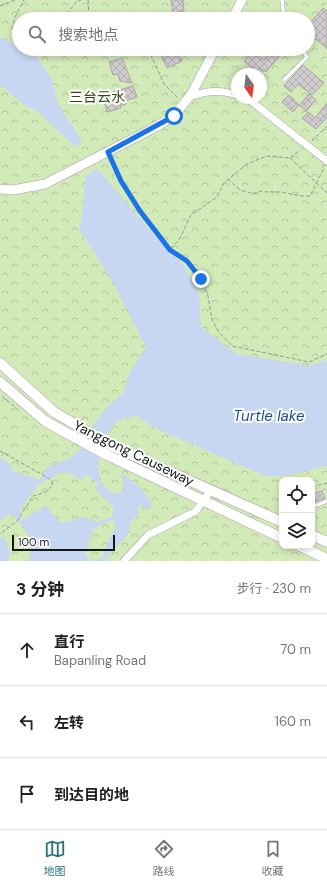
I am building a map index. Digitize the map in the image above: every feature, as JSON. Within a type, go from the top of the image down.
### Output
[{"type":"main road","name":"Yanggong Causeway","points":[[0,363],[54,412],[112,446],[279,521]]},
{"type":"main road","name":"Yanggong Causeway","points":[[0,382],[44,421],[107,455],[279,537]]},
{"type":"main road","points":[[315,536],[327,542]]},
{"type":"main road","points":[[306,549],[327,559]]},
{"type":"street","points":[[236,12],[242,0]]},
{"type":"street","points":[[0,189],[13,190],[45,184],[174,116],[189,97],[211,56]]},
{"type":"street","points":[[189,97],[208,91],[225,91],[231,93]]},
{"type":"street","points":[[254,104],[327,161]]},
{"type":"street","points":[[124,561],[148,535],[187,518],[196,511],[211,490]]},
{"type":"lane","points":[[282,0],[283,12]]},
{"type":"lane","points":[[284,80],[306,56]]},
{"type":"lane","points":[[315,506],[327,501]]},
{"type":"path","points":[[0,6],[15,0]]},
{"type":"path","points":[[18,12],[24,0]]},
{"type":"path","points":[[68,12],[76,2],[81,0]]},
{"type":"path","points":[[88,0],[89,12]]},
{"type":"path","points":[[151,56],[164,84],[179,98],[189,97]]},
{"type":"path","points":[[290,158],[306,146],[327,126]]},
{"type":"path","points":[[108,152],[121,181],[140,211],[170,250],[187,261],[201,279],[208,296],[212,319],[218,331],[232,346],[309,362],[327,354]]},
{"type":"path","points":[[170,250],[180,238],[191,216],[217,197],[224,183],[247,164],[267,156],[290,158],[327,193]]},
{"type":"path","points":[[228,180],[240,190],[254,194],[260,191],[266,193],[278,192],[302,197],[310,196],[324,169]]},
{"type":"path","points":[[0,451],[50,479],[53,485],[33,496],[16,521],[0,534]]},
{"type":"path","points":[[315,486],[327,483]]},
{"type":"green space","name":"三台云水","points":[[0,0],[327,0],[327,561],[0,561]]},
{"type":"water","points":[[0,37],[12,43],[12,56],[36,56],[52,79],[57,102],[82,141],[75,147],[37,111],[24,105],[3,87],[0,87]]},
{"type":"water","name":"Turtle lake","points":[[97,168],[164,247],[182,263],[199,293],[201,327],[237,354],[310,366],[327,360],[327,466],[287,475],[263,475],[157,429],[136,416],[117,420],[107,436],[92,426],[107,407],[123,393],[130,372],[146,347],[114,284],[79,229],[83,210],[85,177]]},
{"type":"water","points":[[84,445],[99,454],[98,466],[100,478],[106,488],[117,494],[124,490],[121,472],[145,492],[152,506],[150,510],[142,505],[137,507],[139,513],[129,524],[130,532],[104,561],[91,561],[103,558],[104,549],[108,545],[108,540],[116,527],[114,520],[103,523],[93,530],[85,554],[90,561],[29,561],[31,540],[15,515],[6,516],[0,521],[0,457],[9,463],[13,471],[40,480],[47,467],[71,458]],"holes":[[[61,472],[71,474],[82,480],[83,476],[88,475],[90,479],[97,481],[98,485],[95,486],[97,492],[114,507],[113,515],[107,519],[96,522],[86,517],[60,523],[46,506],[33,512],[27,519],[21,519],[20,509],[38,485]]]},
{"type":"water","points":[[4,537],[10,551],[8,561],[0,561],[0,538]]},
{"type":"building","points":[[171,0],[183,0],[184,11],[173,12]]},
{"type":"building","points":[[323,8],[327,11],[327,49],[316,39],[315,40],[315,17]]},
{"type":"building","points":[[161,56],[180,56],[182,61],[167,68]]},
{"type":"building","points":[[248,56],[259,56],[264,60],[268,56],[279,57],[267,71],[267,68],[252,68],[244,61]]},
{"type":"building","points":[[122,58],[132,83],[120,81],[118,74],[113,75],[109,62]]},
{"type":"building","points":[[303,65],[324,83],[312,95],[298,84],[291,92],[284,86]]},
{"type":"building","points":[[133,86],[137,97],[125,101],[126,104],[120,106],[121,108],[107,112],[105,104],[116,100],[113,92]]},
{"type":"building","points":[[309,94],[316,100],[306,111],[299,105]]},
{"type":"building","points":[[289,95],[299,105],[293,112],[282,102]]},
{"type":"building","points":[[327,103],[327,117],[316,129],[302,118],[309,112],[315,118]]},
{"type":"building","points":[[322,491],[325,498],[315,502],[315,493]]},
{"type":"route","points":[[174,116],[108,152],[109,158],[121,181],[140,211],[170,250],[187,261],[201,279]]}]
